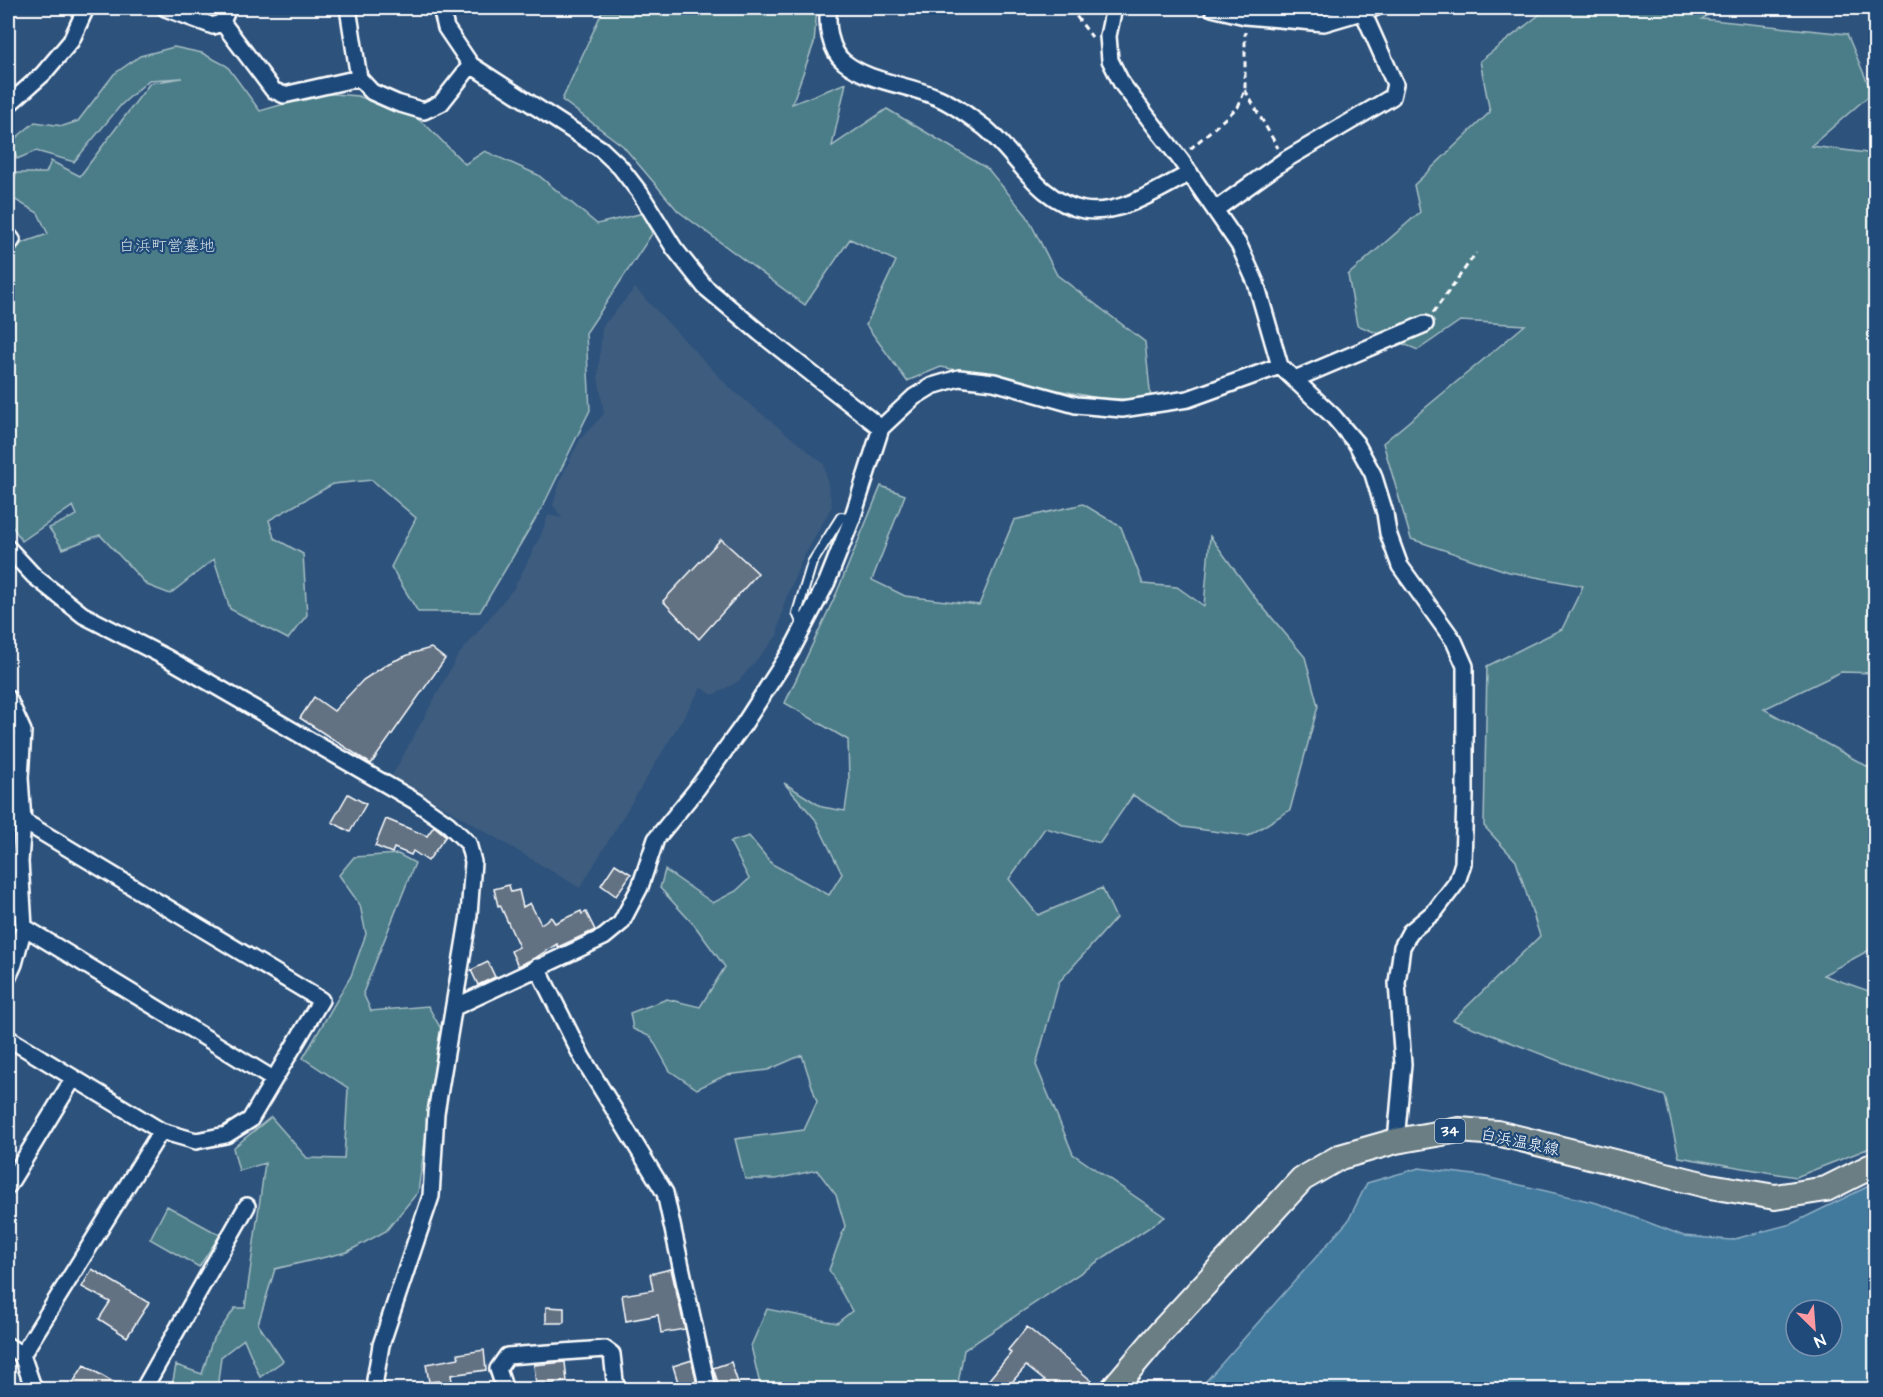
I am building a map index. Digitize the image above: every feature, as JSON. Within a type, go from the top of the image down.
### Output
[{"type":"main road","name":"白浜温泉線","points":[[1113,1389],[1161,1332],[1302,1179],[1340,1157],[1396,1141],[1459,1130],[1497,1133],[1710,1186],[1775,1197],[1827,1189],[1875,1164]]},
{"type":"street","points":[[8,105],[43,74],[70,41],[86,8]]},
{"type":"street","points":[[165,8],[213,26],[225,15],[273,90],[284,95],[359,78]]},
{"type":"street","points":[[348,8],[359,78],[372,92],[424,111],[441,104],[471,65]]},
{"type":"street","points":[[441,8],[446,28],[471,65],[601,149],[620,167],[640,193],[674,248],[705,287],[881,428]]},
{"type":"street","points":[[829,8],[830,38],[843,62],[866,75],[935,96],[965,114],[985,128],[1045,192],[1061,203],[1085,210],[1114,208],[1142,199],[1190,173]]},
{"type":"street","points":[[1114,8],[1108,36],[1110,60],[1122,84],[1180,159],[1239,245],[1256,283],[1280,366],[1333,416],[1356,443],[1373,474],[1385,513],[1388,533],[1400,566],[1455,641],[1465,666],[1463,863],[1457,882],[1435,910],[1410,932],[1402,947],[1397,983],[1403,1064],[1396,1141]]},
{"type":"street","points":[[1212,8],[1324,23],[1369,10],[1395,84],[1392,98],[1286,160],[1215,210]]},
{"type":"street","points":[[8,235],[12,240],[8,245]]},
{"type":"street","points":[[1295,379],[1425,324]]},
{"type":"street","points":[[454,1007],[604,937],[621,923],[640,887],[656,839],[696,790],[744,724],[791,651],[827,582],[852,519],[881,428],[914,397],[932,386],[959,378],[994,382],[1076,405],[1122,409],[1188,399],[1280,366]]},
{"type":"street","points":[[8,548],[34,576],[83,615],[167,658],[415,801],[448,824],[468,843],[473,862],[469,915],[436,1113],[431,1196],[381,1345],[375,1380],[376,1389]]},
{"type":"street","points":[[8,698],[23,731],[20,778],[23,821],[20,862],[24,927],[8,977]]},
{"type":"street","points":[[8,812],[321,1000],[250,1120],[226,1135],[196,1141],[160,1131],[8,1038]]},
{"type":"street","points":[[24,927],[273,1079]]},
{"type":"street","points":[[537,967],[582,1057],[665,1193],[708,1389]]},
{"type":"street","points":[[8,1186],[73,1079]]},
{"type":"street","points":[[22,1355],[160,1131]]},
{"type":"street","points":[[143,1389],[247,1206]]},
{"type":"street","points":[[8,1346],[22,1355],[34,1389]]},
{"type":"street","points":[[505,1389],[498,1369],[507,1356],[606,1349],[612,1354],[616,1389]]},
{"type":"lane","points":[[803,628],[797,612],[812,562],[841,517],[852,519]]},
{"type":"path","points":[[1070,8],[1110,60]]},
{"type":"path","points":[[1180,159],[1238,107],[1245,90],[1254,13]]},
{"type":"path","points":[[1245,90],[1286,160]]},
{"type":"path","points":[[1425,324],[1476,253]]},
{"type":"shaded area","points":[[635,288],[730,388],[824,464],[832,506],[801,562],[784,604],[777,636],[739,681],[713,695],[701,688],[580,888],[392,776],[457,657],[514,588],[541,535],[548,515],[562,518],[553,505],[561,478],[580,439],[604,414],[598,376],[602,327]]},
{"type":"shaded area","points":[[1419,1168],[1482,1176],[1597,1203],[1684,1236],[1731,1240],[1791,1224],[1875,1183],[1875,1389],[1199,1389],[1348,1221],[1367,1183]]},
{"type":"green space","points":[[643,8],[817,8],[814,43],[792,104],[846,83],[832,146],[887,109],[988,169],[1027,216],[1057,275],[1145,342],[1151,400],[1098,398],[941,367],[907,381],[866,325],[896,261],[850,239],[805,305],[678,211],[623,146],[562,100],[602,12],[640,12]]},
{"type":"green space","points":[[1548,8],[1718,8],[1702,19],[1847,34],[1872,93],[1811,146],[1875,154],[1875,673],[1841,672],[1764,709],[1872,769],[1875,947],[1823,975],[1872,992],[1875,999],[1875,1146],[1796,1177],[1679,1157],[1665,1096],[1572,1066],[1453,1020],[1540,936],[1516,861],[1484,826],[1487,666],[1562,629],[1583,586],[1509,572],[1411,539],[1383,443],[1525,325],[1460,321],[1418,350],[1357,325],[1348,275],[1420,212],[1414,185],[1490,112],[1480,61]]},
{"type":"green space","name":"白浜町営墓地","points":[[174,47],[202,53],[227,66],[260,111],[322,93],[358,96],[415,117],[465,164],[485,151],[538,175],[597,224],[644,213],[652,234],[586,333],[590,410],[543,506],[480,612],[418,612],[391,567],[416,518],[372,480],[333,484],[269,520],[274,538],[303,554],[307,615],[288,639],[230,609],[214,559],[170,594],[147,585],[100,535],[63,549],[49,528],[77,515],[73,506],[22,541],[8,520],[8,258],[22,243],[48,234],[38,213],[10,197],[16,173],[46,173],[51,161],[80,176],[150,83],[182,78],[149,80],[121,105],[74,162],[36,151],[17,159],[11,142],[35,122],[63,126],[78,121],[114,74],[140,56]]},
{"type":"green space","points":[[881,486],[905,495],[872,580],[905,596],[979,605],[1014,520],[1083,504],[1121,527],[1143,584],[1177,587],[1204,606],[1210,536],[1256,599],[1305,657],[1318,706],[1290,810],[1248,836],[1183,827],[1133,795],[1100,843],[1045,828],[1009,879],[1038,915],[1102,888],[1116,918],[1059,982],[1036,1065],[1073,1154],[1165,1217],[964,1350],[957,1389],[761,1389],[751,1346],[767,1309],[837,1323],[852,1311],[829,1270],[845,1226],[836,1195],[817,1170],[776,1179],[745,1179],[735,1139],[804,1130],[817,1102],[802,1055],[768,1070],[726,1075],[697,1089],[670,1071],[651,1037],[633,1029],[630,1013],[667,999],[700,1007],[725,967],[695,926],[660,888],[665,870],[713,903],[736,891],[749,879],[730,842],[749,836],[772,864],[829,895],[842,874],[815,819],[784,783],[822,807],[845,811],[849,782],[848,740],[785,703],[837,592]]},
{"type":"green space","points":[[398,854],[415,863],[363,993],[371,1011],[428,1006],[441,1029],[418,1192],[386,1231],[347,1252],[275,1269],[258,1324],[283,1361],[260,1377],[244,1339],[221,1357],[217,1389],[177,1389],[172,1386],[176,1365],[202,1374],[212,1341],[235,1308],[245,1308],[265,1163],[239,1171],[233,1148],[271,1117],[307,1158],[344,1159],[348,1088],[303,1058],[351,976],[366,934],[360,905],[339,875],[354,857]]},
{"type":"green space","points":[[167,1206],[220,1235],[199,1267],[150,1239]]},
{"type":"building","points":[[721,539],[758,573],[699,639],[663,601]]},
{"type":"building","points":[[431,648],[445,659],[371,764],[300,718],[314,697],[334,711],[363,680],[389,663]]},
{"type":"building","points":[[348,794],[366,804],[350,832],[332,822]]},
{"type":"building","points":[[386,819],[427,836],[434,826],[446,836],[428,861],[413,851],[411,855],[394,848],[392,853],[375,846]]},
{"type":"building","points":[[615,864],[631,874],[616,896],[601,885]]},
{"type":"building","points":[[509,885],[511,892],[519,890],[523,907],[530,903],[541,924],[551,917],[555,923],[581,911],[582,914],[586,912],[595,930],[558,947],[557,944],[518,966],[511,951],[519,947],[500,905],[498,906],[494,889]]},
{"type":"building","points":[[488,962],[495,977],[478,985],[471,970]]},
{"type":"building","points":[[92,1269],[149,1303],[127,1337],[99,1319],[110,1302],[82,1287]]},
{"type":"building","points":[[671,1269],[685,1329],[661,1333],[658,1315],[626,1321],[622,1295],[653,1290],[650,1274]]},
{"type":"building","points":[[546,1307],[564,1308],[564,1323],[546,1323]]},
{"type":"building","points":[[1027,1327],[1092,1381],[1085,1389],[1055,1389],[1026,1366],[1006,1389],[981,1389],[1011,1353],[1008,1350]]},
{"type":"building","points":[[484,1350],[486,1370],[451,1375],[453,1387],[441,1389],[439,1381],[429,1382],[426,1364],[459,1358],[458,1354]]},
{"type":"building","points":[[692,1360],[697,1385],[680,1389],[673,1366]]},
{"type":"building","points":[[565,1362],[567,1382],[536,1385],[534,1365]]},
{"type":"building","points":[[731,1362],[740,1389],[720,1389],[713,1368]]},
{"type":"building","points":[[84,1365],[125,1389],[69,1389]]}]
